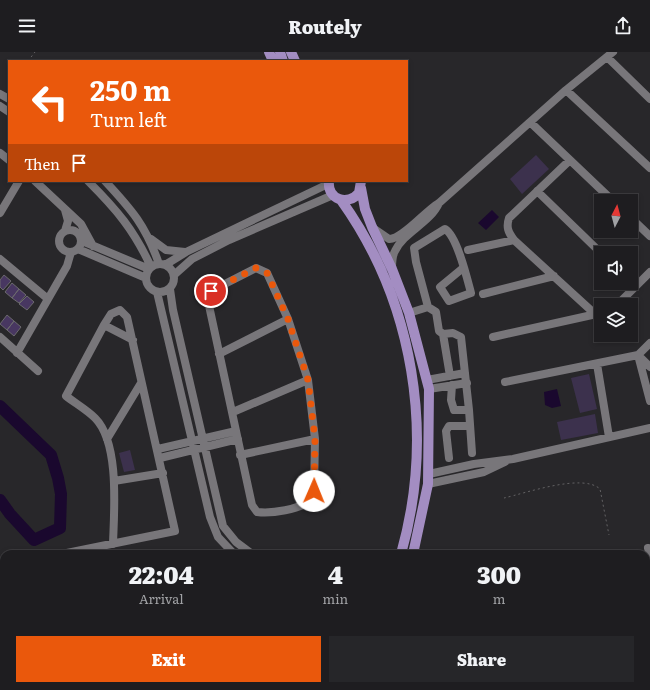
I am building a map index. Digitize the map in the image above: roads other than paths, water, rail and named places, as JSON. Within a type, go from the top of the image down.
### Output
[{"type":"main road","points":[[329,182],[337,198],[364,236],[392,298],[405,339],[413,374],[417,413],[416,481],[411,513],[402,550]]},
{"type":"main road","points":[[337,198],[351,199],[356,197],[361,185]]},
{"type":"main road","points":[[361,185],[365,208],[372,227],[392,269],[416,332],[428,384],[428,479],[414,550]]},
{"type":"street","points":[[392,269],[393,256],[398,241],[430,207],[439,203],[566,90],[610,55],[650,99]]},
{"type":"street","points":[[566,90],[650,168]]},
{"type":"street","points":[[530,122],[606,194]]},
{"type":"street","points":[[0,153],[8,159]]},
{"type":"street","points":[[570,160],[509,218],[507,226],[509,233],[514,240],[594,310]]},
{"type":"street","points":[[0,213],[18,182]]},
{"type":"street","points":[[36,182],[81,224],[93,246]]},
{"type":"street","points":[[89,182],[111,204],[130,227],[144,252],[156,266]]},
{"type":"street","points":[[106,182],[133,211],[150,239],[156,266]]},
{"type":"street","points":[[146,278],[156,266],[329,182]]},
{"type":"street","points":[[536,191],[594,247]]},
{"type":"street","points":[[174,275],[185,264],[223,243],[337,198]]},
{"type":"street","points":[[65,210],[68,220],[65,231],[60,236],[59,243],[65,251],[75,250],[117,261],[169,267],[174,275],[174,280],[170,288],[166,291],[156,292]]},
{"type":"street","points":[[17,353],[67,266],[81,238],[81,224]]},
{"type":"street","points":[[638,225],[650,236]]},
{"type":"street","points":[[372,227],[389,239],[398,241]]},
{"type":"street","points":[[450,376],[443,334],[439,330],[436,312],[428,307],[416,262],[414,248],[445,229],[449,232],[454,241],[463,268]]},
{"type":"street","points":[[65,231],[75,231],[81,238],[93,246],[146,278],[149,287],[156,292],[193,450],[213,527],[223,544],[230,550]]},
{"type":"street","points":[[150,239],[166,250],[186,252]]},
{"type":"street","points":[[468,250],[514,240]]},
{"type":"street","points":[[130,262],[139,260],[144,252]]},
{"type":"street","points":[[0,259],[48,299]]},
{"type":"street","points":[[256,268],[267,273],[288,319],[308,380],[315,439],[314,491],[311,501],[304,505],[265,513],[257,512],[252,505],[240,455],[233,412],[219,354],[208,295],[211,291],[256,268]]},
{"type":"street","points":[[638,281],[650,272]]},
{"type":"street","points":[[483,294],[554,276]]},
{"type":"street","points":[[170,288],[173,310],[223,526],[229,535],[246,550]]},
{"type":"street","points":[[623,298],[629,290]]},
{"type":"street","points":[[409,313],[428,307]]},
{"type":"street","points":[[82,550],[113,544],[176,531],[158,449],[141,382],[133,340],[127,317],[120,310],[111,314],[104,325],[66,396],[96,418],[107,440],[114,481],[113,544]]},
{"type":"street","points":[[493,337],[594,314]]},
{"type":"street","points":[[219,354],[288,319]]},
{"type":"street","points":[[104,325],[133,340]]},
{"type":"street","points":[[443,334],[453,333],[461,337],[467,383],[472,453]]},
{"type":"street","points":[[0,337],[38,371]]},
{"type":"street","points":[[505,382],[638,355],[650,343]]},
{"type":"street","points":[[638,355],[650,367]]},
{"type":"street","points":[[638,355],[650,401]]},
{"type":"street","points":[[597,364],[609,437]]},
{"type":"street","points":[[428,384],[450,376],[465,373]]},
{"type":"street","points":[[233,412],[308,380]]},
{"type":"street","points":[[107,440],[141,382]]},
{"type":"street","points":[[428,384],[452,385],[467,383]]},
{"type":"street","points":[[452,385],[451,400],[454,410],[469,410]]},
{"type":"street","points":[[128,405],[139,402],[148,411]]},
{"type":"street","points":[[449,458],[446,431],[449,426],[469,426]]},
{"type":"street","points":[[428,479],[484,472],[513,459],[650,428]]},
{"type":"street","points":[[158,449],[236,431]]},
{"type":"street","points":[[160,458],[238,439]]},
{"type":"street","points":[[240,455],[315,439]]},
{"type":"street","points":[[114,481],[163,473]]},
{"type":"waterway","points":[[0,406],[51,455],[61,494],[60,528],[34,540],[10,514],[0,500]]}]
